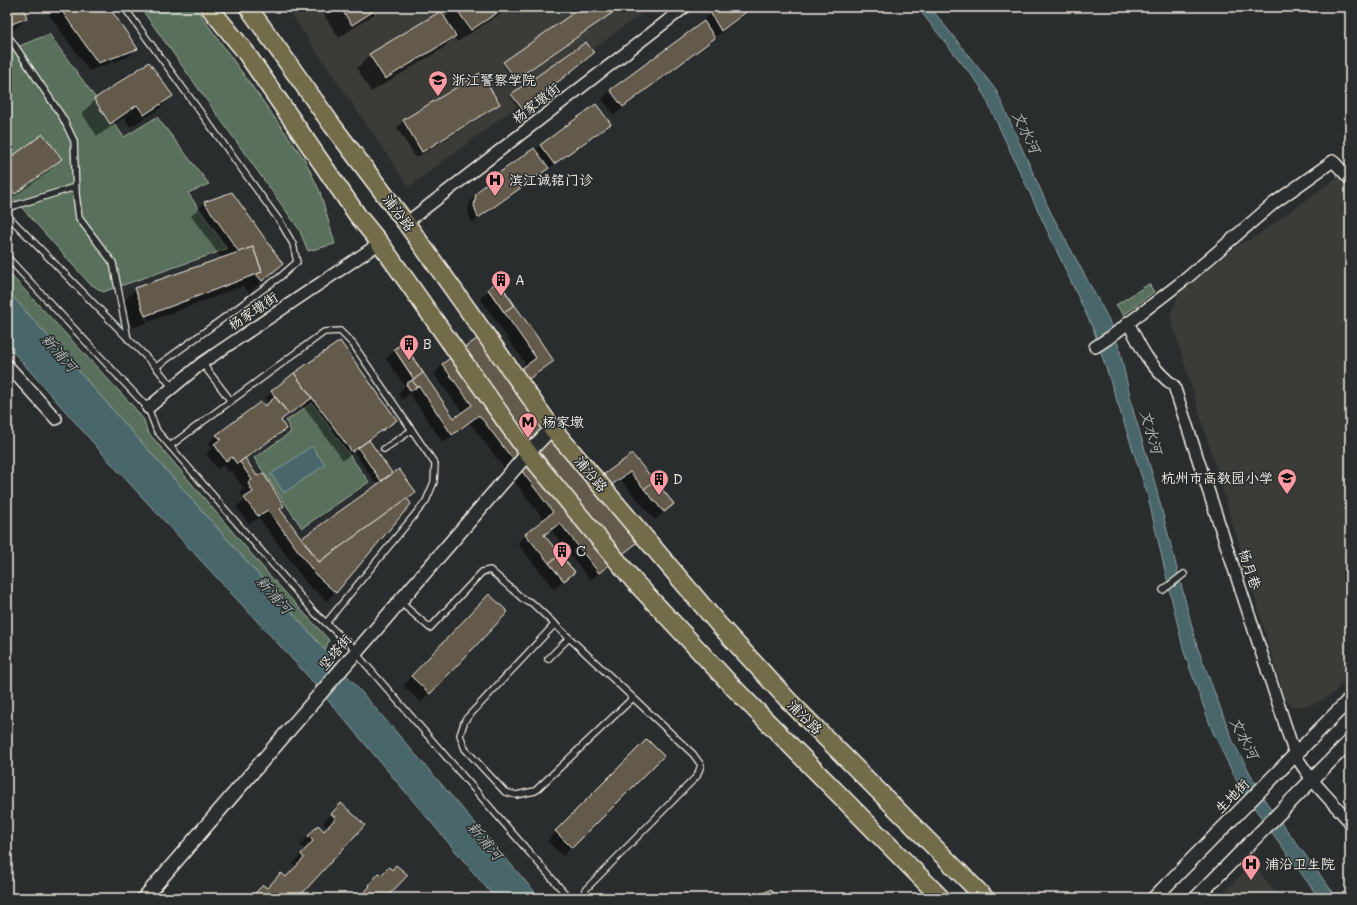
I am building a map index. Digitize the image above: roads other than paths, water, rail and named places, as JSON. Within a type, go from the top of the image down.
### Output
[{"type":"main road","points":[[209,7],[244,50],[358,216],[380,243],[528,453],[634,581],[733,687],[941,898]]},
{"type":"main road","name":"浦沿路","points":[[248,7],[332,124],[406,223],[552,428],[718,625],[789,701],[986,898]]},
{"type":"street","name":"杨家墩街","points":[[406,223],[685,7]]},
{"type":"street","points":[[1095,347],[1118,331],[1213,256],[1274,203],[1333,161],[1350,179]]},
{"type":"street","name":"杨家墩街","points":[[148,408],[202,364],[380,243]]},
{"type":"street","name":"杨月巷","points":[[1128,322],[1144,354],[1158,373],[1174,386],[1295,755],[1312,780],[1350,822]]},
{"type":"street","points":[[7,366],[56,419]]},
{"type":"street","name":"坚塔街","points":[[144,898],[316,697],[357,652],[528,453],[552,428]]},
{"type":"street","name":"生地街","points":[[1154,898],[1350,699]]},
{"type":"street","points":[[1196,898],[1350,742]]},
{"type":"lane","points":[[124,7],[281,223],[293,244],[297,262],[156,367]]},
{"type":"lane","points":[[7,41],[11,40],[63,118],[74,141],[79,218],[113,263],[128,339]]},
{"type":"lane","points":[[7,208],[76,187]]},
{"type":"lane","points":[[7,215],[156,367],[172,387]]},
{"type":"lane","points":[[7,257],[148,408],[157,431],[315,614],[357,652],[569,898]]},
{"type":"lane","points":[[170,446],[324,332],[340,331],[353,344],[435,464],[434,482],[426,501],[326,623]]},
{"type":"lane","points":[[202,364],[231,401]]},
{"type":"lane","points":[[384,449],[412,430]]},
{"type":"lane","points":[[400,602],[430,628],[482,572],[490,570],[523,599],[532,603],[693,754],[700,765],[697,776],[585,890]]},
{"type":"lane","points":[[1163,590],[1184,574]]},
{"type":"lane","points":[[555,624],[465,720],[460,735],[465,749],[505,792],[516,795],[535,791],[633,698]]},
{"type":"lane","points":[[548,659],[570,638]]},
{"type":"water","points":[[917,7],[930,7],[996,90],[1050,211],[1108,318],[1119,347],[1133,410],[1154,480],[1197,646],[1234,744],[1266,802],[1337,898],[1319,898],[1240,788],[1212,730],[1184,652],[1147,493],[1094,331],[980,86]]},
{"type":"water","name":"新浦河","points":[[7,290],[325,650],[540,898],[495,898],[305,673],[118,471],[7,345]]},
{"type":"water","points":[[312,446],[325,465],[284,493],[271,474]]},
{"type":"place","name":"浙江警察学院","points":[[438,97]]},
{"type":"place","name":"滨江诚铭门诊","points":[[495,197]]},
{"type":"place","name":"A","points":[[501,297]]},
{"type":"place","name":"B","points":[[409,361]]},
{"type":"place","name":"杨家墩","points":[[528,439]]},
{"type":"place","name":"杭州市高教园小学","points":[[1287,495]]},
{"type":"place","name":"D","points":[[659,496]]},
{"type":"place","name":"C","points":[[562,568]]},
{"type":"place","name":"浦沿卫生院","points":[[1251,881]]},
{"type":"water label","name":"文水河","points":[[1026,132]]},
{"type":"water label","name":"文水河","points":[[1151,432]]},
{"type":"water label","name":"文水河","points":[[1244,738]]}]
